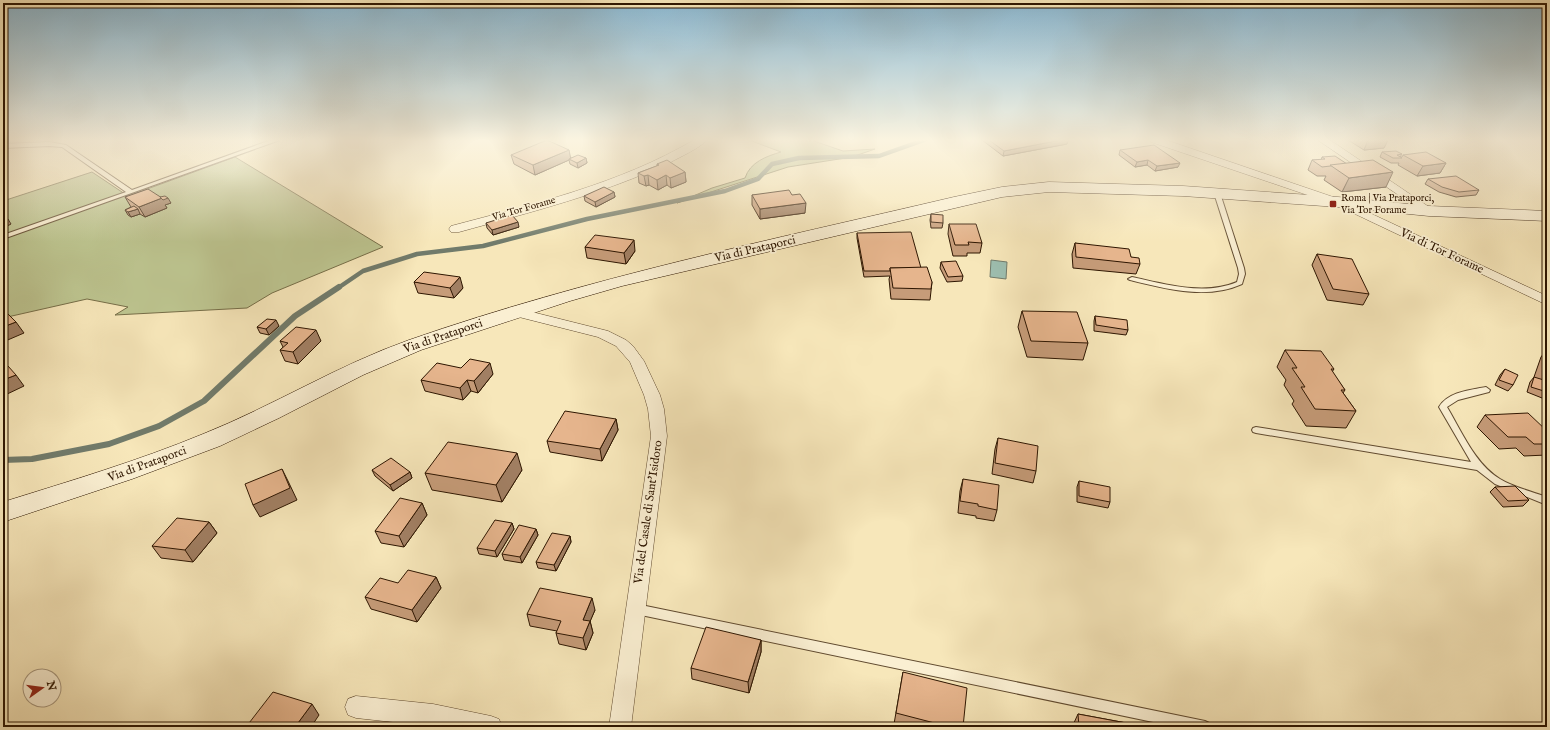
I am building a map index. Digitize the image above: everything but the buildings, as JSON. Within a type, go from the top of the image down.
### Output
[{"type":"street","name":"Via Tor Forame","points":[[455,229],[609,184],[634,174]]},
{"type":"street","name":"Via di Tor Forame","points":[[1256,174],[1338,202],[1547,301]]},
{"type":"street","points":[[1374,174],[1429,211]]},
{"type":"street","name":"Via di Prataporci","points":[[3,512],[124,473],[198,446],[257,421],[392,353],[437,337],[582,292],[655,273],[946,203],[1002,192],[1032,188],[1070,186],[1338,202],[1429,211],[1547,216]]},
{"type":"street","name":"Via del Casale di Sant'Isidoro","points":[[516,312],[594,331],[621,343],[633,355],[652,395],[659,436],[620,727]]},
{"type":"street","points":[[356,707],[433,715],[491,727]]},
{"type":"lane","points":[[104,174],[131,192]]},
{"type":"lane","points":[[3,238],[181,174]]},
{"type":"lane","points":[[1132,279],[1190,290],[1226,288],[1240,283],[1242,274],[1241,268],[1217,194]]},
{"type":"lane","points":[[1486,390],[1446,402],[1443,405],[1446,415],[1479,467],[1498,482],[1547,501]]},
{"type":"lane","points":[[1256,430],[1479,467]]},
{"type":"lane","points":[[635,609],[1205,727]]},
{"type":"green space","points":[[86,174],[95,174],[128,196],[188,174],[263,174],[383,247],[272,293],[247,308],[115,315],[128,307],[87,299],[3,318],[3,228],[11,224],[3,221],[3,201]]},
{"type":"green space","points":[[746,174],[766,174],[677,203],[712,188],[745,178]]},
{"type":"shaded area","points":[[991,260],[1007,262],[1006,279],[990,277]]},
{"type":"waterway","points":[[338,288],[363,271],[417,254],[483,246],[587,219],[725,191],[758,179],[763,174]]},
{"type":"waterway","points":[[3,460],[32,459],[109,444],[159,426],[204,401],[295,316],[339,287]]},
{"type":"place","name":"Roma | Via Prataporci, Via Tor Forame","points":[[1333,204]]}]
